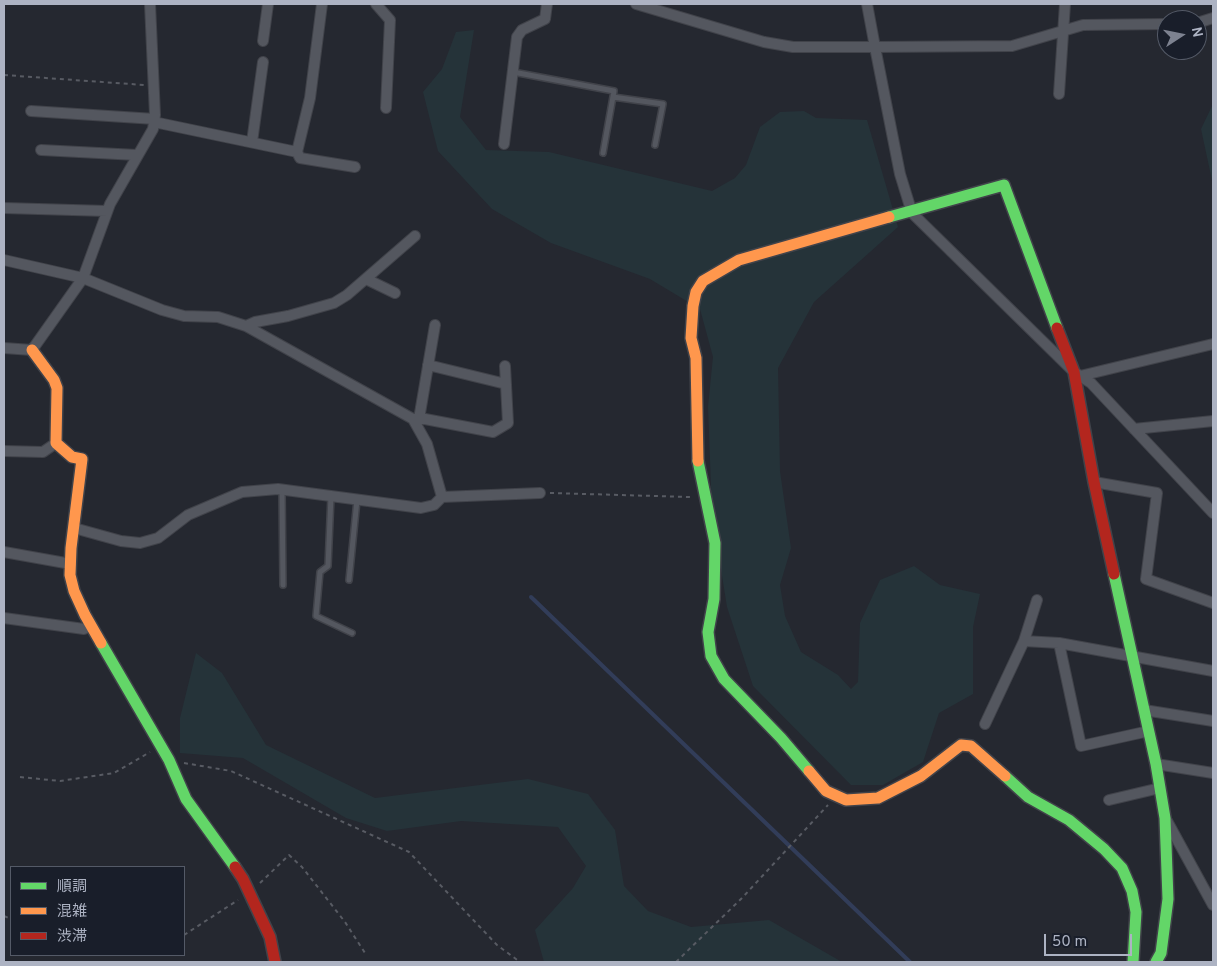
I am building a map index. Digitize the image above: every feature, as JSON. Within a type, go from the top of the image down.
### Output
[{"type":"street","points":[[32,350],[83,278],[107,212],[153,129],[154,85],[150,4]]},
{"type":"street","points":[[263,41],[268,4]]},
{"type":"street","points":[[322,4],[310,98],[297,152],[300,158],[355,168]]},
{"type":"street","points":[[376,4],[390,20],[386,108]]},
{"type":"street","points":[[504,144],[517,37],[522,30],[545,19],[547,4]]},
{"type":"street","points":[[636,4],[764,42],[793,47],[1012,46],[1064,30],[1099,24],[1157,24]]},
{"type":"street","points":[[867,4],[900,174],[912,213],[1077,374],[1091,383],[1213,513]]},
{"type":"street","points":[[1059,94],[1064,4]]},
{"type":"street","points":[[252,142],[263,62]]},
{"type":"street","points":[[31,111],[154,121],[297,152]]},
{"type":"street","points":[[41,150],[137,155]]},
{"type":"street","points":[[1133,962],[1136,912],[1132,891],[1122,868],[1104,849],[1069,820],[1028,798],[971,746],[961,745],[921,776],[878,798],[846,800],[826,791],[781,738],[724,679],[711,656],[708,632],[714,600],[715,543],[699,474],[696,448],[696,358],[691,338],[693,306],[696,292],[703,281],[739,260],[1004,186],[1077,374],[1094,482],[1156,764],[1165,818],[1168,899],[1160,953],[1156,962]]},
{"type":"street","points":[[4,208],[107,212]]},
{"type":"street","points":[[246,326],[268,318],[288,316],[334,303],[366,279],[415,236]]},
{"type":"street","points":[[4,260],[83,278],[162,310],[184,316],[218,317],[246,326],[416,419],[493,432],[508,423],[506,366]]},
{"type":"street","points":[[366,279],[395,293]]},
{"type":"street","points":[[435,325],[416,419],[427,444],[442,497]]},
{"type":"street","points":[[1077,374],[1213,344]]},
{"type":"street","points":[[4,348],[32,350],[54,380],[58,388],[55,422],[56,443],[68,454],[82,459],[70,575],[74,591],[91,625],[161,745],[186,799],[242,879],[270,937],[275,962]]},
{"type":"street","points":[[428,365],[506,384]]},
{"type":"street","points":[[1134,429],[1213,421]]},
{"type":"street","points":[[4,451],[43,452],[56,443]]},
{"type":"street","points":[[1094,482],[1157,493],[1146,580],[1213,603]]},
{"type":"street","points":[[74,528],[121,541],[140,543],[158,538],[188,515],[214,502],[242,492],[282,490],[421,508],[434,505],[442,497],[540,493]]},
{"type":"street","points":[[4,552],[71,564]]},
{"type":"street","points":[[986,724],[1024,641],[1037,600]]},
{"type":"street","points":[[4,618],[84,628],[91,625]]},
{"type":"street","points":[[1024,641],[1059,643],[1213,671]]},
{"type":"street","points":[[1059,643],[1082,746],[1149,731]]},
{"type":"street","points":[[1144,710],[1213,721]]},
{"type":"street","points":[[1156,764],[1213,773]]},
{"type":"street","points":[[1109,800],[1160,788]]},
{"type":"street","points":[[1165,818],[1213,905]]},
{"type":"lane","points":[[513,72],[614,91],[603,154]]},
{"type":"lane","points":[[613,97],[663,104],[655,145]]},
{"type":"lane","points":[[282,490],[283,585]]},
{"type":"lane","points":[[331,496],[328,566],[320,572],[316,616],[352,632]]},
{"type":"lane","points":[[350,580],[357,500]]},
{"type":"path","points":[[4,75],[154,85]]},
{"type":"path","points":[[540,493],[615,493],[706,498]]},
{"type":"path","points":[[20,777],[60,781],[114,773],[161,745]]},
{"type":"path","points":[[169,760],[230,771],[410,852],[496,945],[520,962]]},
{"type":"path","points":[[676,962],[742,898],[836,796]]},
{"type":"path","points":[[185,934],[249,893],[289,855],[302,866],[345,922],[365,953]]},
{"type":"shaded area","points":[[474,30],[460,117],[486,150],[549,152],[712,191],[735,178],[746,165],[760,127],[780,112],[804,111],[816,118],[867,120],[898,227],[814,302],[778,368],[780,471],[791,548],[780,585],[785,616],[801,652],[838,675],[851,689],[858,682],[860,623],[880,580],[914,566],[940,585],[980,594],[973,627],[973,694],[939,713],[923,762],[883,785],[851,785],[753,686],[727,607],[712,513],[708,407],[713,357],[700,309],[650,279],[551,243],[492,209],[438,151],[423,92],[442,69],[456,32]]},
{"type":"shaded area","points":[[1213,104],[1213,185],[1201,129]]},
{"type":"shaded area","points":[[196,653],[222,673],[266,745],[375,798],[528,779],[588,794],[615,830],[624,886],[648,911],[691,927],[769,920],[842,962],[544,962],[535,930],[573,888],[586,866],[558,827],[461,821],[387,831],[346,818],[243,758],[180,753],[180,718]]},
{"type":"waterway","points":[[531,597],[910,962]]},
{"type":"traffic: fast","points":[[889,217],[1004,185],[1057,328]]},
{"type":"traffic: fast","points":[[698,461],[715,543],[714,599],[708,632],[711,656],[724,679],[781,738],[809,771]]},
{"type":"traffic: fast","points":[[1114,574],[1156,764],[1165,818],[1168,899],[1161,953],[1156,962]]},
{"type":"traffic: fast","points":[[101,643],[169,760],[186,799],[235,867]]},
{"type":"traffic: fast","points":[[1005,776],[1028,797],[1069,820],[1104,849],[1122,868],[1132,891],[1136,912],[1133,962]]},
{"type":"traffic: slow","points":[[698,461],[696,358],[691,338],[693,306],[696,292],[703,281],[739,260],[889,217]]},
{"type":"traffic: slow","points":[[32,350],[54,380],[57,388],[56,443],[72,457],[82,459],[71,548],[70,575],[74,591],[101,643]]},
{"type":"traffic: slow","points":[[809,771],[826,791],[846,800],[878,798],[921,776],[961,745],[971,746],[1005,776]]},
{"type":"traffic: jam","points":[[1057,328],[1074,372],[1094,482],[1114,574]]},
{"type":"traffic: jam","points":[[235,867],[243,879],[270,937],[275,962]]}]
